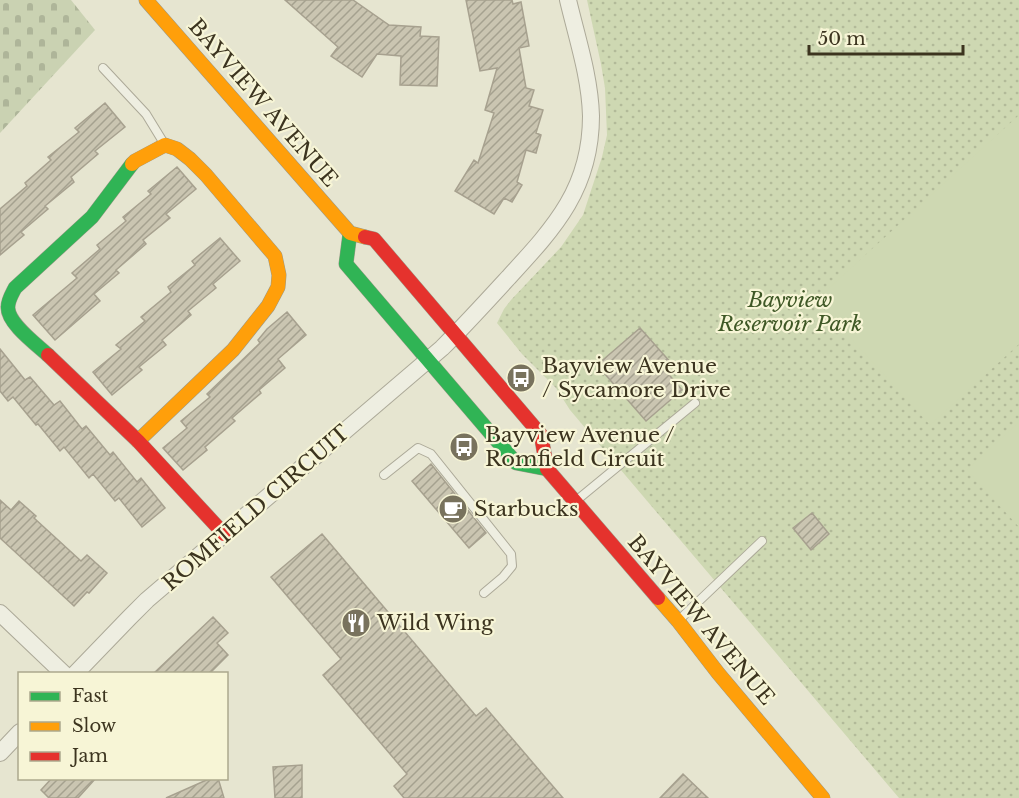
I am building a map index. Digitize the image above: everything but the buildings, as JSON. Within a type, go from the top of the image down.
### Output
[{"type":"main road","name":"BAYVIEW AVENUE","points":[[146,0],[350,233],[374,239],[541,435],[547,469],[678,621],[718,673],[823,798]]},
{"type":"main road","points":[[138,441],[232,350],[268,306],[278,286],[279,275],[275,256],[206,175],[177,148],[165,145],[135,161],[92,217],[15,288],[9,302],[8,312],[12,321],[138,441],[224,534]]},
{"type":"main road","points":[[350,233],[346,264],[516,463],[547,469]]},
{"type":"street","name":"ROMFIELD CIRCUIT","points":[[77,672],[129,618],[442,348],[547,236],[568,206],[582,175],[589,143],[591,117],[589,88],[568,0]]},
{"type":"street","points":[[0,613],[62,672]]},
{"type":"street","points":[[0,753],[18,734]]},
{"type":"lane","points":[[103,68],[146,114],[165,145]]},
{"type":"lane","points":[[574,502],[695,404]]},
{"type":"lane","points":[[384,475],[418,448],[431,454],[511,554],[512,566],[484,593]]},
{"type":"lane","points":[[678,621],[762,541]]},
{"type":"green space","points":[[0,0],[71,0],[95,30],[0,133]]},
{"type":"green space","name":"Bayview Reservoir Park","points":[[587,0],[1019,0],[1019,798],[899,798],[570,410],[556,388],[522,354],[497,323],[511,300],[561,247],[583,215],[602,157],[607,135],[605,88]]},
{"type":"green space","points":[[1019,115],[1019,344],[930,425],[816,300]]},
{"type":"green space","points":[[1019,422],[1019,527],[967,470]]},
{"type":"traffic: fast","points":[[48,355],[12,320],[8,307],[10,297],[15,288],[92,217],[132,164]]},
{"type":"traffic: fast","points":[[350,233],[346,264],[516,463],[547,469]]},
{"type":"traffic: slow","points":[[146,0],[350,233],[365,237]]},
{"type":"traffic: slow","points":[[132,164],[165,145],[177,149],[206,175],[275,256],[279,275],[278,287],[268,306],[233,350],[138,441]]},
{"type":"traffic: slow","points":[[658,598],[823,798]]},
{"type":"traffic: jam","points":[[365,237],[374,239],[541,435],[547,469],[658,598]]},
{"type":"traffic: jam","points":[[48,355],[138,441],[224,534]]},
{"type":"place","name":"Bayview Avenue / Sycamore Drive","points":[[521,378]]},
{"type":"place","name":"Bayview Avenue / Romfield Circuit","points":[[464,447]]},
{"type":"place","name":"Starbucks","points":[[453,509]]},
{"type":"place","name":"Wild Wing","points":[[356,623]]}]
